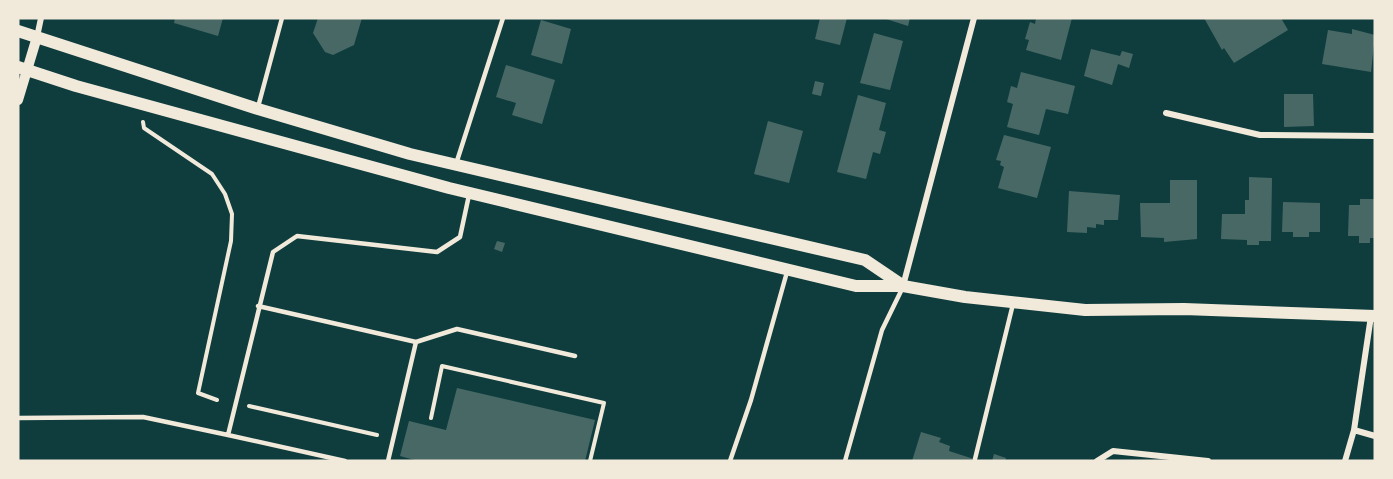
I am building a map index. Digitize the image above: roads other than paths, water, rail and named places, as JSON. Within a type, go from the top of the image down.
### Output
[{"type":"main road","points":[[18,31],[258,110],[455,165],[865,260],[903,286]]},
{"type":"main road","points":[[22,68],[76,86],[469,193],[856,286],[903,286],[1085,310],[1184,309],[1373,316]]},
{"type":"street","points":[[18,100],[22,68],[37,37],[41,18]]},
{"type":"street","points":[[903,286],[974,18]]},
{"type":"street","points":[[1166,113],[1260,135],[1375,136]]},
{"type":"street","points":[[1345,461],[1354,430],[1373,316]]},
{"type":"street","points":[[1354,430],[1375,436]]},
{"type":"street","points":[[1097,461],[1113,451],[1208,461]]},
{"type":"lane","points":[[258,110],[282,18]]},
{"type":"lane","points":[[455,165],[503,18]]},
{"type":"lane","points":[[228,435],[273,252],[297,236],[437,252],[460,237],[469,193]]},
{"type":"lane","points":[[730,461],[751,400],[787,269]]},
{"type":"lane","points":[[845,461],[882,330],[903,286]]},
{"type":"lane","points":[[975,459],[1013,302]]},
{"type":"lane","points":[[258,306],[416,342],[458,329],[575,356]]},
{"type":"lane","points":[[388,461],[416,342]]},
{"type":"lane","points":[[18,418],[142,417],[345,461]]}]
